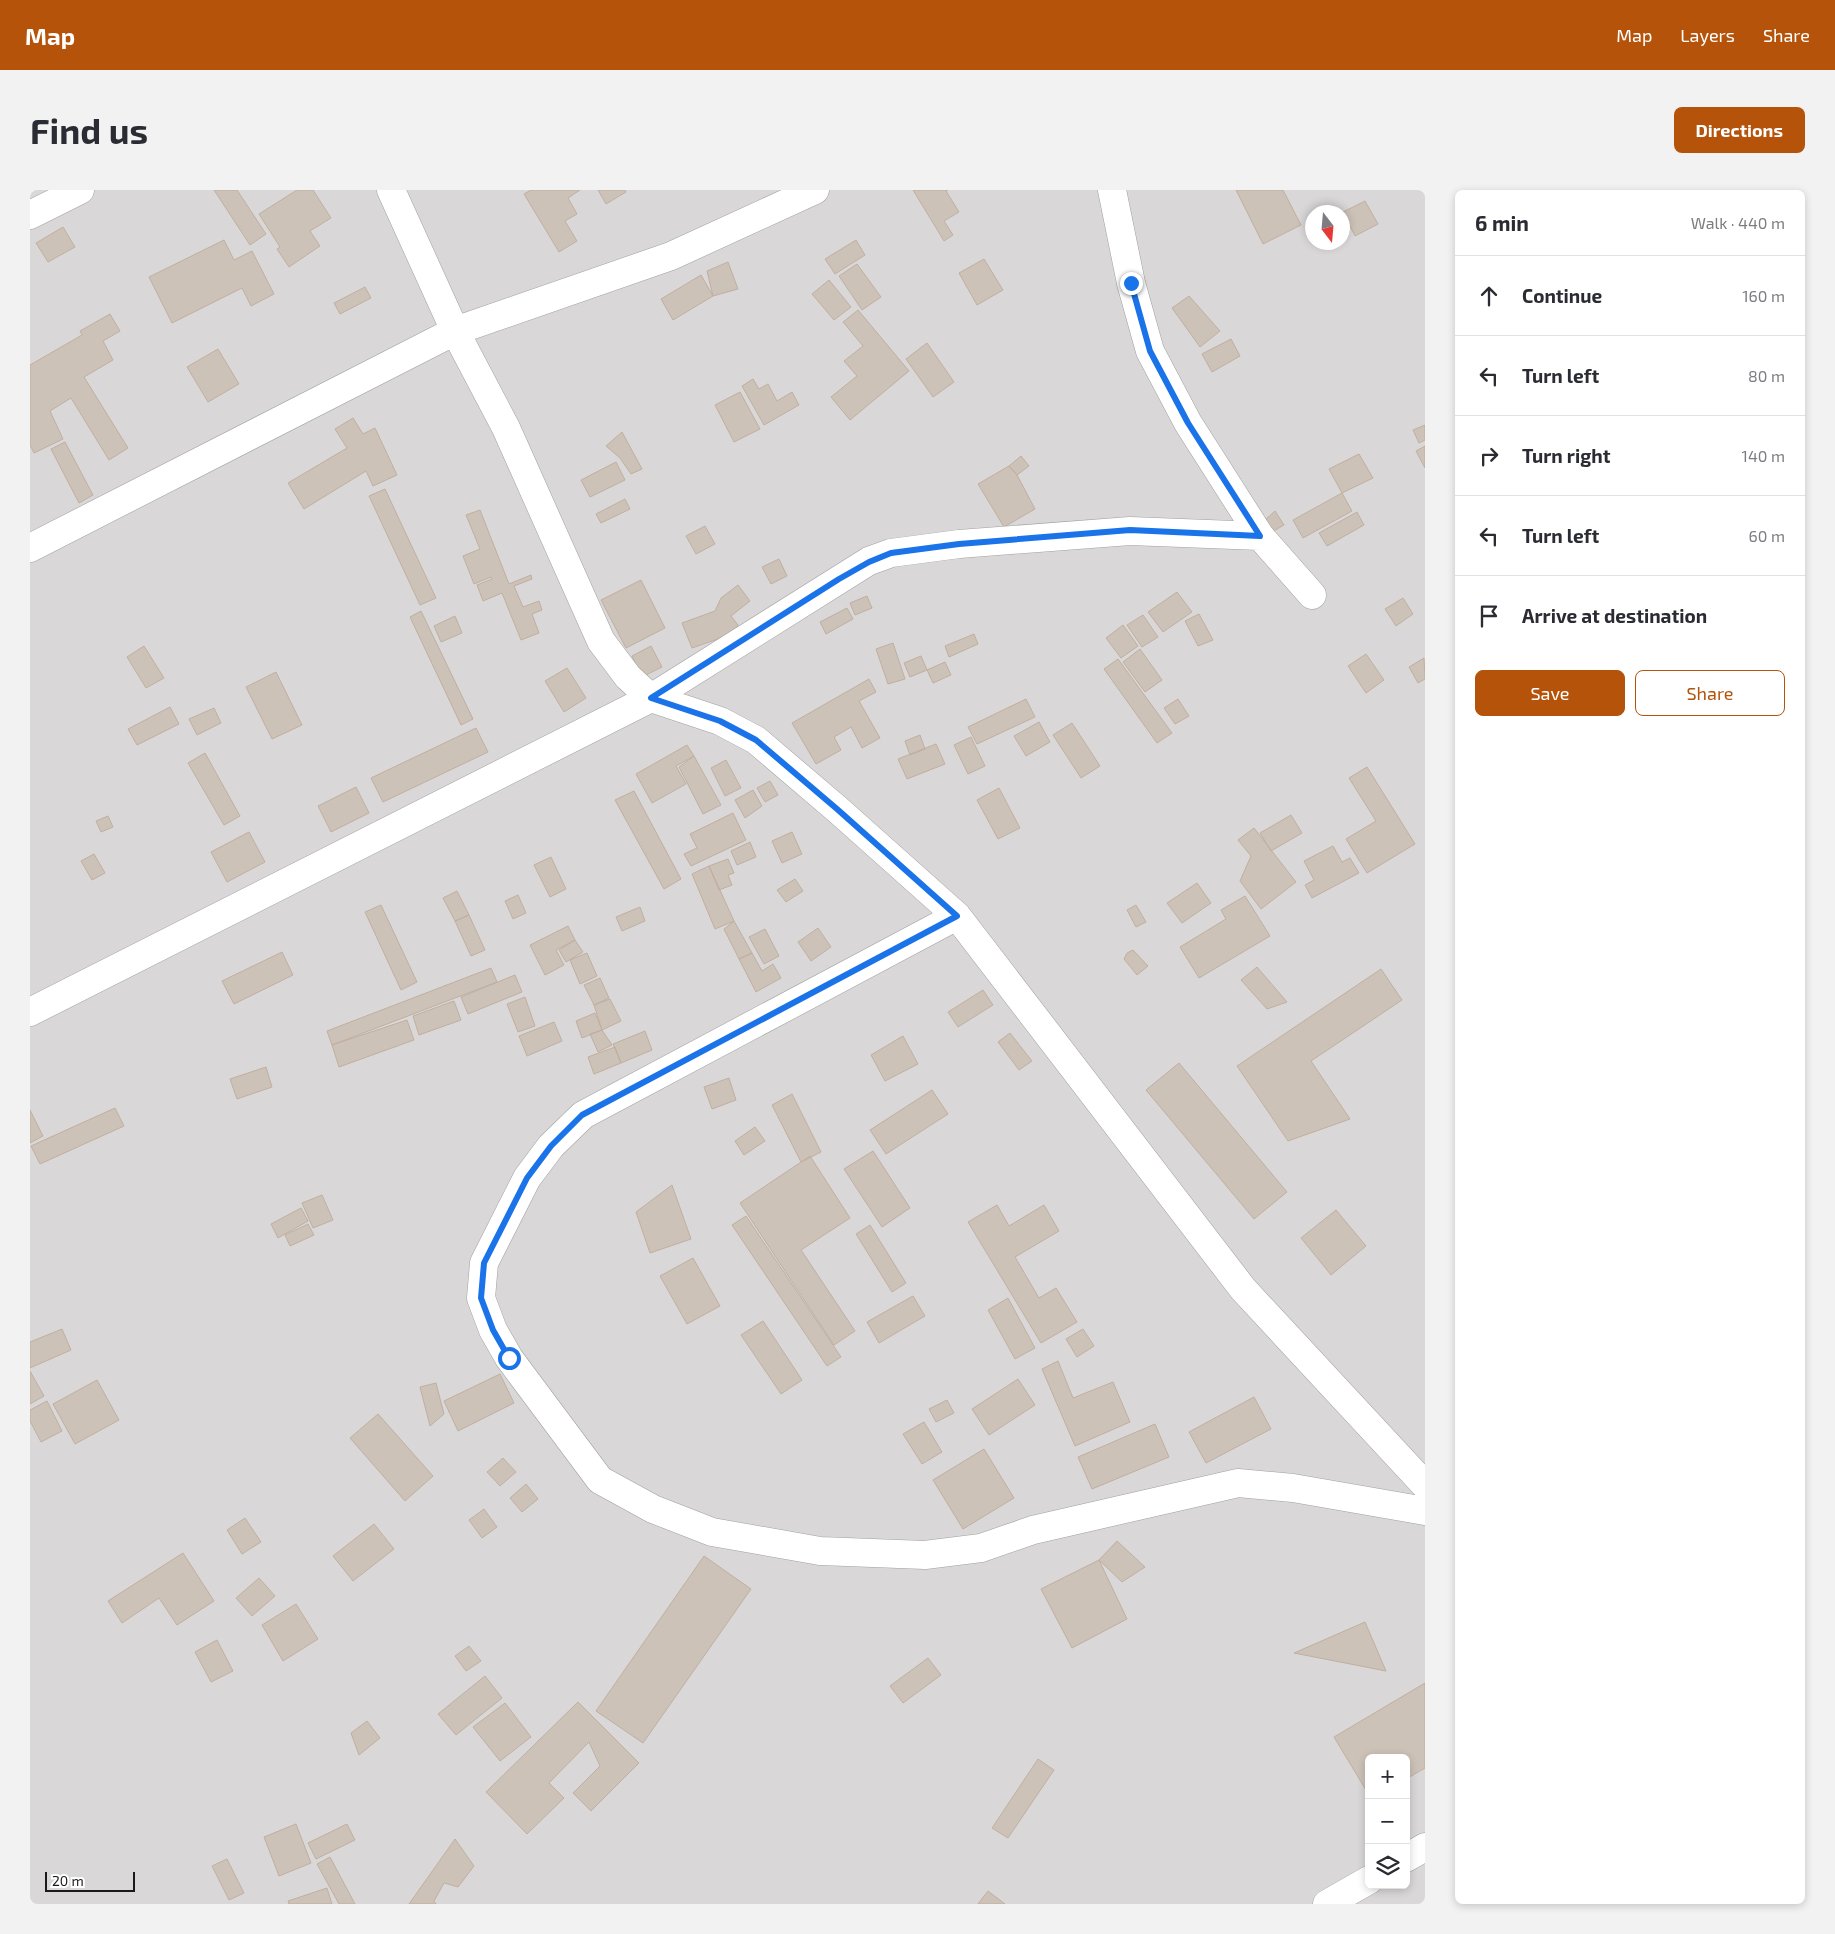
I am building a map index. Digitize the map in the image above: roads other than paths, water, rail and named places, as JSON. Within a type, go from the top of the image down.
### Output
[{"type":"street","points":[[30,215],[80,190]]},
{"type":"street","points":[[391,190],[455,331],[506,428],[601,641],[628,677],[651,698],[720,721],[756,740],[957,916],[1243,1289],[1425,1485]]},
{"type":"street","points":[[30,548],[455,331],[671,256],[815,190]]},
{"type":"street","points":[[1112,190],[1131,283],[1150,351],[1188,423],[1260,536],[1312,595]]},
{"type":"street","points":[[30,1012],[651,698],[839,579],[869,562],[891,553],[959,544],[1130,530],[1260,536]]},
{"type":"street","points":[[957,916],[582,1115],[551,1146],[527,1178],[484,1263],[481,1298],[493,1330],[509,1358],[600,1480],[653,1509],[712,1532],[820,1551],[925,1555],[981,1548],[1033,1530],[1238,1483],[1293,1488],[1425,1511]]},
{"type":"street","points":[[1410,1856],[1425,1847]]},
{"type":"street","points":[[1327,1904],[1365,1882]]}]
